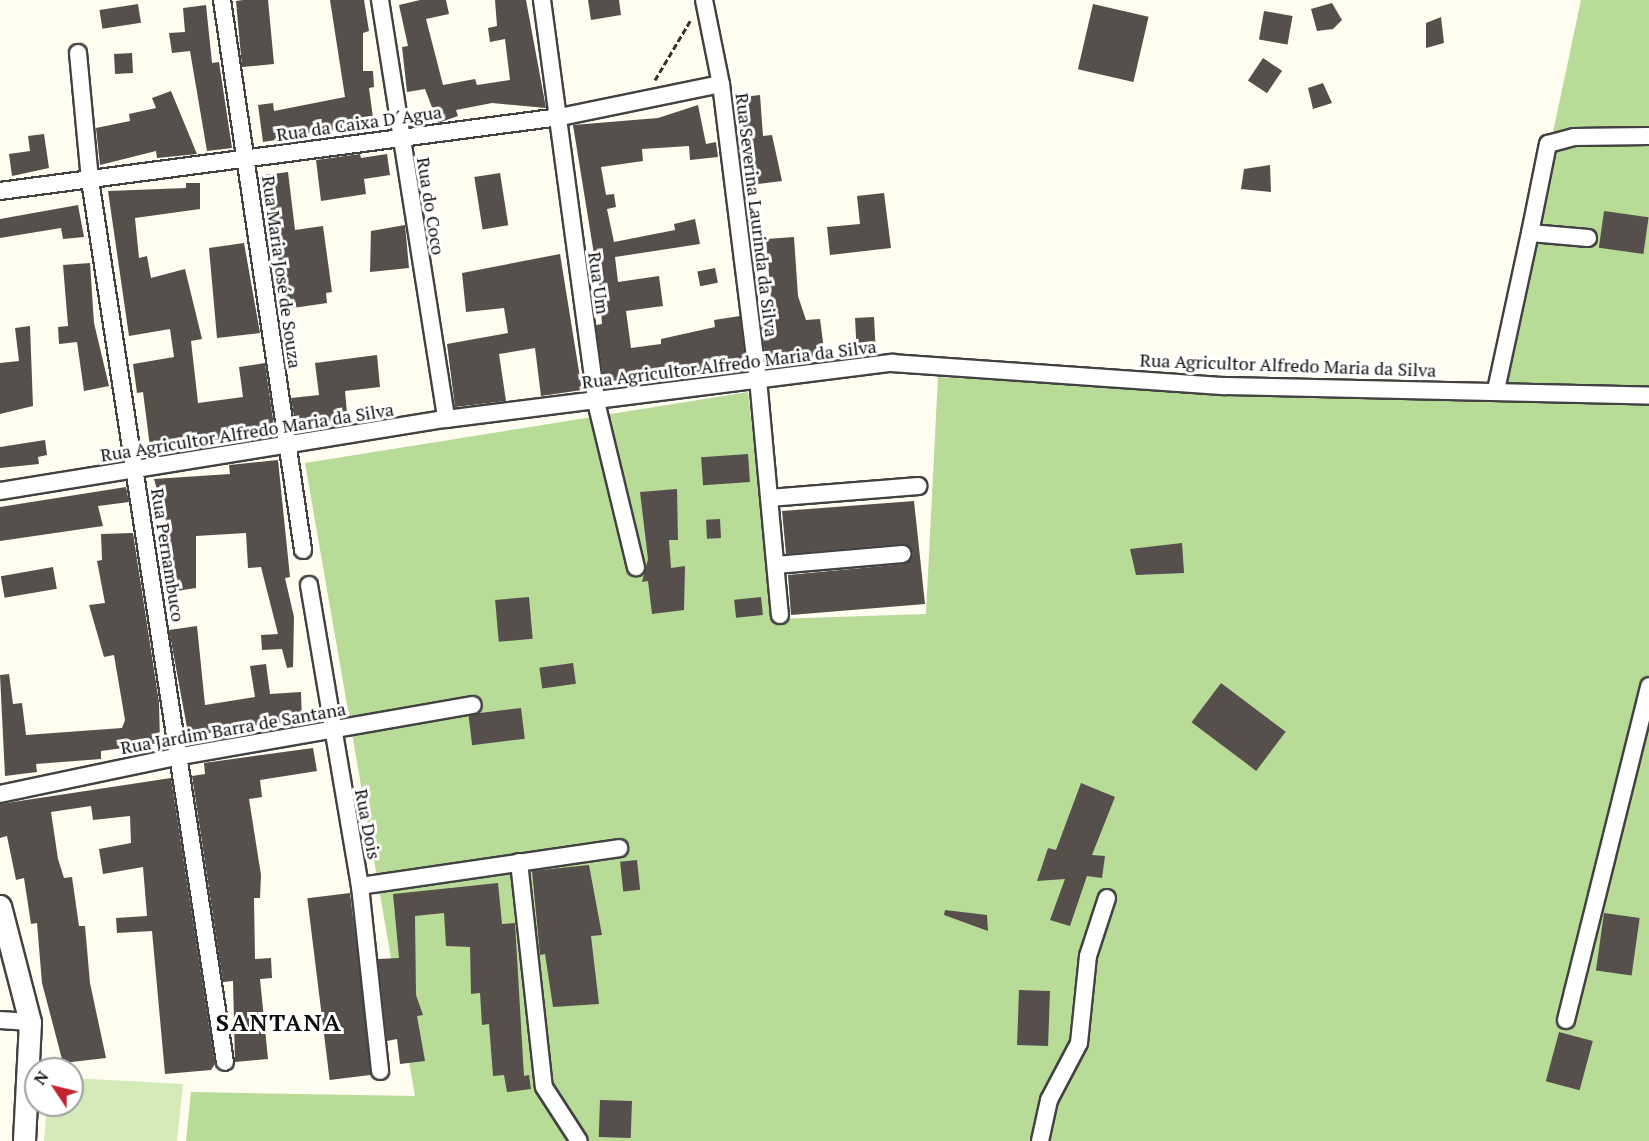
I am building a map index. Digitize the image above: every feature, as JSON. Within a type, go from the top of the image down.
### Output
[{"type":"street","name":"Rua Maria José de Souza","points":[[222,0],[303,550]]},
{"type":"street","name":"Rua do Coco","points":[[380,0],[446,419]]},
{"type":"street","name":"Rua Um","points":[[542,0],[560,117],[596,402],[636,567]]},
{"type":"street","name":"Rua Severina Laurinda da Silva","points":[[700,5],[721,84],[758,379],[780,615]]},
{"type":"street","name":"Rua Pernambuco","points":[[78,53],[90,180],[181,756],[225,1062]]},
{"type":"street","name":"Rua da Caixa D´Agua","points":[[0,191],[400,136],[560,117],[646,97],[721,84]]},
{"type":"street","points":[[1496,390],[1548,144],[1574,137],[1649,136]]},
{"type":"street","points":[[1530,233],[1588,238]]},
{"type":"street","name":"Rua Agricultor Alfredo Maria da Silva","points":[[0,490],[135,471],[446,419],[596,402],[892,363],[1224,386],[1496,390],[1649,396]]},
{"type":"street","points":[[769,498],[919,486]]},
{"type":"street","points":[[776,565],[903,554]]},
{"type":"street","name":"Rua Dois","points":[[309,585],[331,730],[360,886],[380,1071]]},
{"type":"street","points":[[1566,1020],[1649,686]]},
{"type":"street","name":"Rua Jardim Barra de Santana","points":[[0,794],[181,756],[473,705]]},
{"type":"street","points":[[360,886],[619,848]]},
{"type":"street","points":[[519,862],[544,1088],[579,1141]]},
{"type":"street","points":[[1040,1141],[1049,1100],[1079,1043],[1088,956],[1107,898]]},
{"type":"street","points":[[0,906],[30,1022],[24,1141]]},
{"type":"street","points":[[0,1020],[30,1022]]},
{"type":"path","points":[[646,97],[700,5]]},
{"type":"green space","points":[[1581,0],[1649,0],[1649,1141],[186,1141],[191,1092],[415,1096],[305,463],[748,392],[774,619],[926,614],[938,377],[1271,396],[1496,402]]},
{"type":"green space","points":[[84,1079],[183,1084],[177,1141],[44,1141],[46,1117],[84,1117]]},
{"type":"building","points":[[268,0],[274,64],[242,67],[236,1]]},
{"type":"building","points":[[330,0],[364,0],[369,31],[363,33],[363,71],[373,71],[374,87],[369,88],[374,125],[263,142],[258,105],[273,103],[274,111],[345,97]]},
{"type":"building","points":[[420,0],[446,0],[449,14],[426,19],[443,85],[475,79],[477,85],[510,80],[505,39],[490,42],[488,28],[497,26],[495,0],[526,0],[546,108],[492,103],[456,110],[458,116],[438,123],[425,89],[407,92],[402,47],[408,46],[399,5]]},
{"type":"building","points":[[588,0],[619,0],[621,15],[591,20]]},
{"type":"building","points":[[1332,3],[1342,20],[1333,29],[1317,31],[1311,9]]},
{"type":"building","points":[[138,4],[141,23],[102,29],[99,10]]},
{"type":"building","points":[[1093,4],[1149,17],[1133,82],[1078,69]]},
{"type":"building","points":[[206,5],[212,63],[219,62],[232,148],[207,151],[190,51],[172,53],[169,33],[185,32],[183,8]]},
{"type":"building","points":[[1264,11],[1293,16],[1288,45],[1259,40]]},
{"type":"building","points":[[1441,17],[1444,43],[1426,48],[1426,23]]},
{"type":"building","points":[[132,53],[133,73],[115,74],[114,54]]},
{"type":"building","points":[[1263,58],[1282,71],[1267,93],[1248,80]]},
{"type":"building","points":[[1323,83],[1332,103],[1313,109],[1308,88]]},
{"type":"building","points":[[171,91],[197,154],[157,158],[156,151],[100,165],[96,128],[130,121],[129,114],[156,108],[152,98]]},
{"type":"building","points":[[760,95],[763,136],[772,135],[782,181],[751,185],[735,98]]},
{"type":"building","points":[[698,105],[706,144],[716,142],[718,157],[690,160],[689,146],[642,149],[643,161],[601,167],[606,195],[614,194],[616,207],[607,209],[614,242],[675,230],[674,224],[695,219],[700,244],[615,257],[618,282],[659,276],[663,306],[626,311],[631,348],[661,344],[661,339],[715,327],[714,320],[740,316],[746,368],[604,382],[596,325],[602,324],[599,285],[573,125],[658,118]]},
{"type":"building","points":[[44,134],[49,168],[12,176],[9,154],[30,151],[28,136]]},
{"type":"building","points":[[360,154],[361,158],[387,154],[390,175],[364,179],[366,194],[321,201],[316,160]]},
{"type":"building","points":[[1270,165],[1271,192],[1241,189],[1244,169]]},
{"type":"building","points":[[288,172],[295,230],[323,226],[332,292],[326,293],[327,303],[286,309],[265,175]]},
{"type":"building","points":[[500,173],[508,225],[483,229],[474,177]]},
{"type":"building","points":[[186,183],[200,183],[200,209],[135,218],[139,258],[147,256],[151,278],[185,269],[202,339],[191,341],[198,403],[243,397],[239,367],[265,363],[275,433],[150,447],[143,392],[137,393],[133,364],[174,357],[170,329],[129,336],[108,191],[186,188]]},
{"type":"building","points":[[884,193],[891,248],[830,255],[827,227],[860,224],[857,196]]},
{"type":"building","points":[[78,205],[84,237],[63,239],[61,228],[0,238],[0,219]]},
{"type":"building","points":[[1604,211],[1649,217],[1643,254],[1599,248]]},
{"type":"building","points":[[405,225],[409,268],[370,272],[371,231]]},
{"type":"building","points":[[794,237],[798,296],[806,320],[820,319],[825,357],[766,362],[760,314],[768,313],[767,300],[771,299],[766,239]]},
{"type":"building","points":[[244,243],[260,333],[217,338],[209,248]]},
{"type":"building","points":[[560,254],[582,390],[541,396],[535,348],[499,354],[506,401],[455,407],[447,344],[508,333],[504,308],[466,312],[462,273]]},
{"type":"building","points":[[90,263],[94,323],[109,386],[84,391],[77,342],[59,344],[58,327],[68,326],[63,265]]},
{"type":"building","points":[[715,268],[718,283],[700,286],[697,271]]},
{"type":"building","points":[[874,317],[876,351],[857,352],[855,318]]},
{"type":"building","points":[[30,326],[33,406],[0,414],[0,363],[19,361],[15,328]]},
{"type":"building","points":[[377,355],[380,387],[345,391],[348,424],[296,430],[291,398],[319,395],[315,363]]},
{"type":"building","points":[[45,440],[47,455],[38,457],[39,464],[0,468],[0,447]]},
{"type":"building","points":[[748,454],[750,482],[703,485],[701,457]]},
{"type":"building","points":[[278,460],[290,577],[285,578],[294,617],[293,667],[287,668],[282,649],[262,650],[261,635],[278,634],[261,567],[248,568],[246,533],[196,536],[196,588],[170,592],[168,528],[154,479],[230,474],[229,465]]},
{"type":"building","points":[[126,487],[129,502],[98,506],[103,526],[0,541],[0,507]]},
{"type":"building","points":[[677,489],[678,540],[669,540],[671,568],[685,566],[684,610],[652,614],[648,581],[642,582],[648,559],[640,492]]},
{"type":"building","points":[[914,501],[925,604],[791,615],[788,575],[904,564],[913,554],[902,544],[786,554],[782,511]]},
{"type":"building","points":[[720,519],[721,538],[707,539],[706,520]]},
{"type":"building","points":[[133,533],[159,702],[160,743],[101,751],[101,759],[36,764],[37,772],[5,776],[0,675],[9,674],[13,704],[22,703],[26,735],[122,728],[125,720],[114,655],[104,657],[89,605],[105,603],[97,561],[102,560],[101,534]]},
{"type":"building","points":[[1182,543],[1184,573],[1136,575],[1130,549]]},
{"type":"building","points":[[53,567],[57,589],[5,598],[1,576]]},
{"type":"building","points":[[529,597],[533,639],[499,642],[495,600]]},
{"type":"building","points":[[761,597],[763,615],[736,618],[734,600]]},
{"type":"building","points":[[197,626],[205,705],[255,697],[250,666],[266,664],[270,694],[301,692],[302,721],[240,727],[240,733],[188,733],[169,630]]},
{"type":"building","points":[[573,663],[576,684],[542,689],[539,668]]},
{"type":"building","points":[[1221,683],[1286,732],[1256,771],[1192,722]]},
{"type":"building","points":[[521,708],[525,739],[472,745],[468,714]]},
{"type":"building","points":[[313,748],[317,771],[260,780],[262,797],[249,799],[261,875],[260,898],[254,898],[255,959],[271,958],[272,978],[260,979],[268,1059],[235,1062],[233,981],[223,982],[192,776],[205,774],[204,763]]},
{"type":"building","points":[[171,778],[215,1064],[211,1070],[165,1074],[152,931],[117,933],[116,918],[147,916],[143,867],[103,874],[99,849],[131,843],[130,816],[93,820],[91,806],[51,812],[58,859],[64,878],[72,877],[79,926],[85,926],[90,983],[106,1058],[84,1061],[84,1057],[61,1057],[42,983],[37,923],[31,924],[24,878],[16,880],[7,836],[0,838],[0,804]]},
{"type":"building","points":[[1081,783],[1115,797],[1092,855],[1105,856],[1102,878],[1087,876],[1070,926],[1050,920],[1065,879],[1037,881],[1048,848],[1056,850]]},
{"type":"building","points":[[637,860],[640,890],[623,892],[620,862]]},
{"type":"building","points":[[589,865],[602,935],[591,936],[599,1004],[553,1007],[545,954],[540,955],[532,871]]},
{"type":"building","points":[[498,883],[502,924],[515,923],[524,1076],[529,1075],[531,1089],[507,1092],[504,1075],[493,1076],[489,1024],[482,1025],[480,993],[471,994],[470,947],[446,946],[444,913],[415,916],[416,995],[423,1015],[417,1016],[425,1061],[400,1064],[397,1039],[387,1041],[378,959],[399,958],[393,894]]},
{"type":"building","points":[[350,893],[372,1075],[330,1080],[307,898]]},
{"type":"building","points":[[945,910],[987,915],[988,931],[944,915]]},
{"type":"building","points":[[1604,913],[1640,918],[1632,975],[1596,970]]},
{"type":"building","points":[[1019,990],[1050,991],[1048,1046],[1017,1045]]},
{"type":"building","points":[[1559,1032],[1593,1041],[1580,1090],[1546,1081]]},
{"type":"building","points":[[600,1100],[632,1101],[631,1138],[599,1137]]},
{"type":"district","name":"SANTANA","points":[[279,1023]]}]
